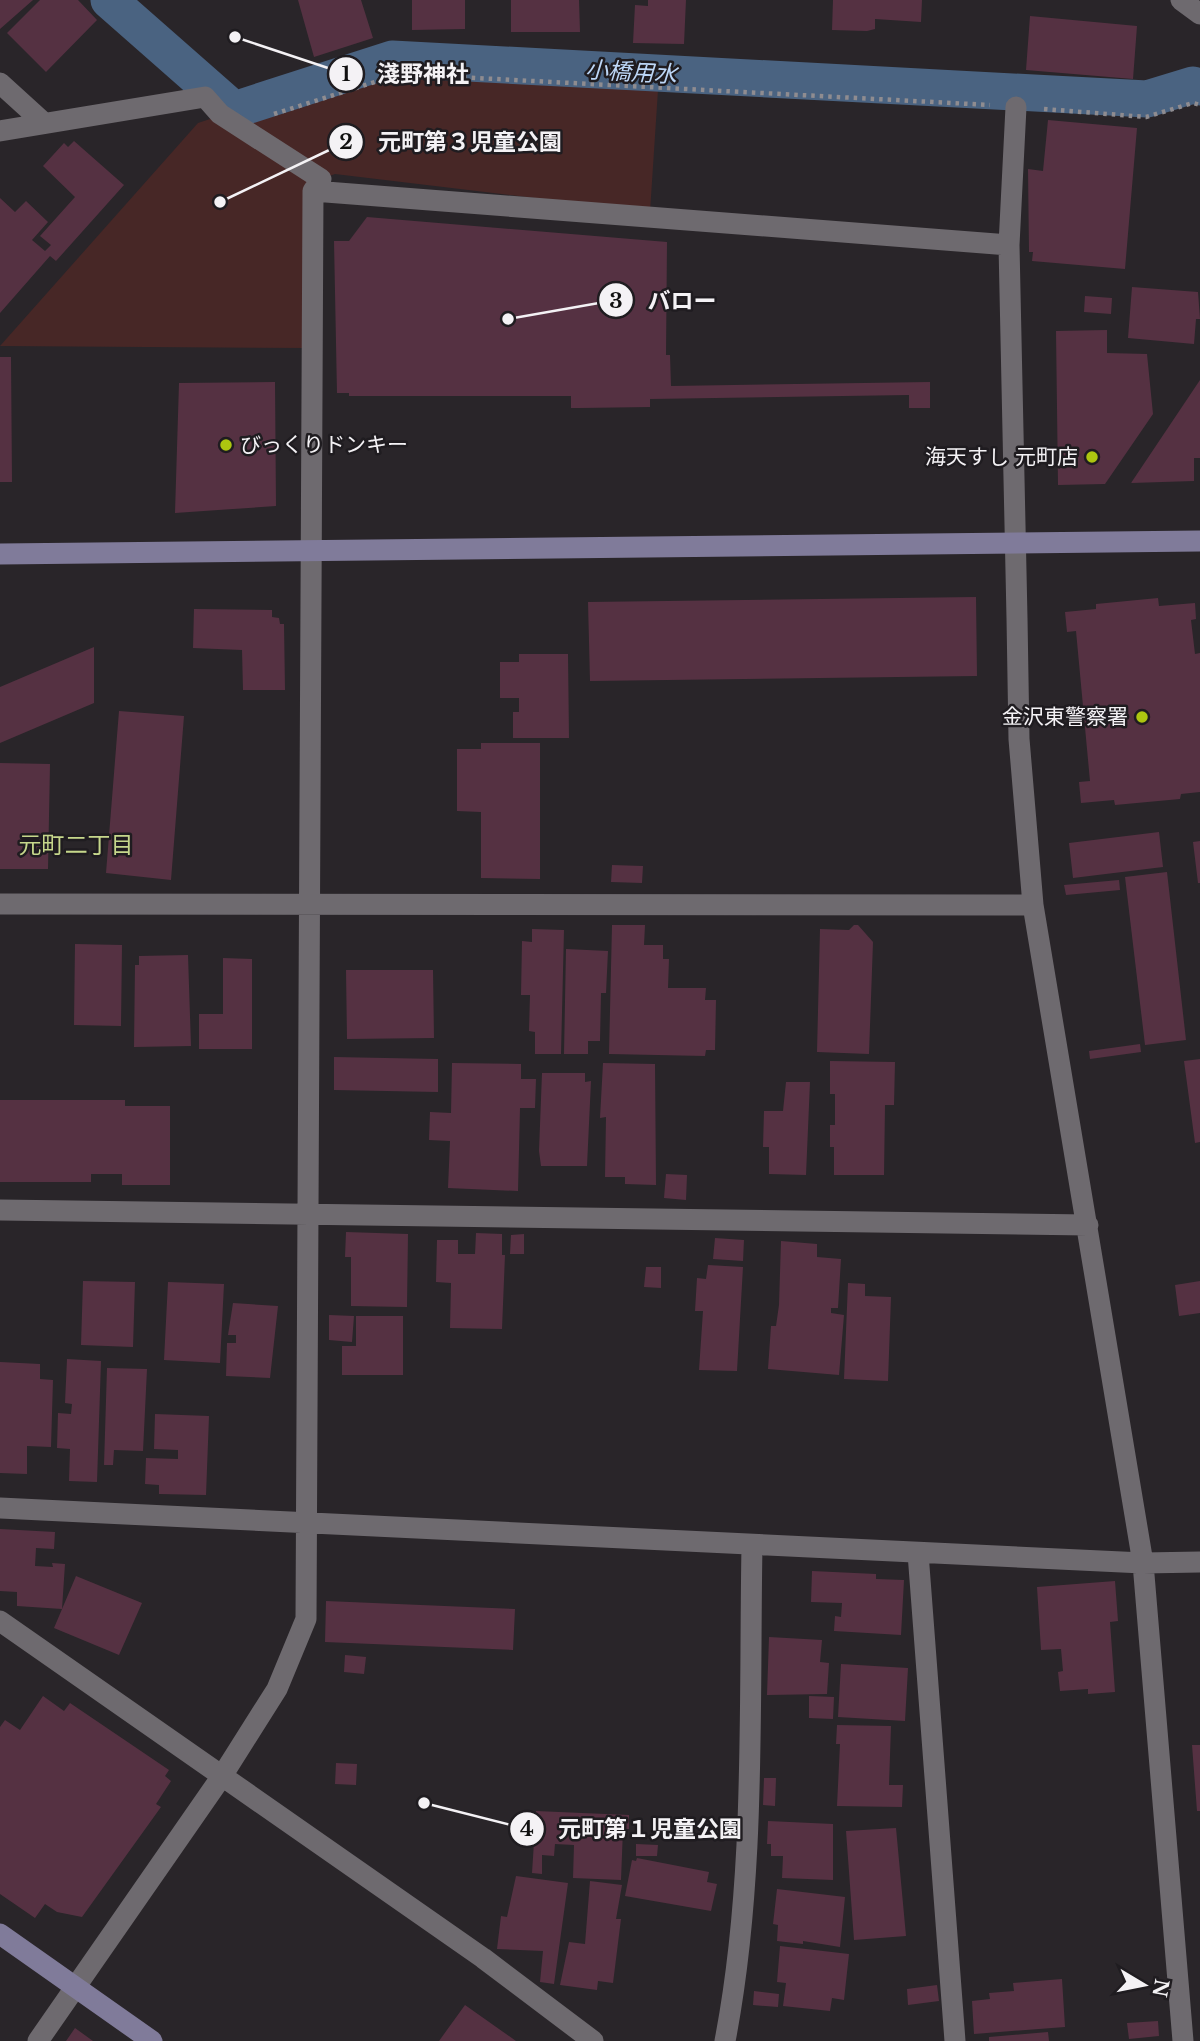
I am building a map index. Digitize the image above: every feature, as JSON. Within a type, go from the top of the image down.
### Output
[{"type":"street","points":[[1181,0],[1200,14]]},
{"type":"street","points":[[0,83],[44,122]]},
{"type":"street","points":[[0,131],[44,122],[165,106],[205,97],[220,114],[321,178],[313,191],[309,1524],[306,1619],[277,1689],[222,1776],[38,2041]]},
{"type":"street","points":[[1016,107],[1009,245],[1019,739],[1033,905],[1143,1563],[1182,2041]]},
{"type":"street","points":[[313,191],[1009,245]]},
{"type":"street","points":[[0,554],[1200,541]]},
{"type":"street","points":[[0,904],[1033,905]]},
{"type":"street","points":[[0,1210],[1088,1225]]},
{"type":"street","points":[[0,1508],[918,1553],[1143,1563],[1200,1562]]},
{"type":"street","points":[[725,2041],[738,1971],[748,1759],[752,1545]]},
{"type":"street","points":[[918,1553],[955,2041]]},
{"type":"street","points":[[0,1621],[483,1958],[593,2041]]},
{"type":"street","points":[[0,1934],[152,2041]]},
{"type":"path","points":[[236,125],[400,74],[1016,107],[1146,117],[1193,103],[1200,105]]},
{"type":"shaded area","points":[[392,59],[659,75],[650,212],[335,174],[321,179],[307,348],[0,346],[198,123]]},
{"type":"building","points":[[0,0],[33,0],[0,29]]},
{"type":"building","points":[[40,0],[78,0],[97,20],[46,72],[7,33]]},
{"type":"building","points":[[298,0],[361,0],[373,38],[314,57]]},
{"type":"building","points":[[412,0],[465,0],[465,29],[412,30]]},
{"type":"building","points":[[511,0],[579,0],[580,32],[511,32]]},
{"type":"building","points":[[648,0],[686,0],[684,44],[633,43],[635,5],[648,6]]},
{"type":"building","points":[[833,0],[922,0],[921,22],[875,19],[875,29],[832,30]]},
{"type":"building","points":[[1030,16],[1137,26],[1133,79],[1026,70]]},
{"type":"building","points":[[1048,120],[1137,128],[1125,269],[1032,261],[1033,252],[1029,252],[1028,169],[1043,171]]},
{"type":"building","points":[[74,141],[124,185],[56,261],[50,256],[0,313],[0,198],[15,212],[26,201],[48,222],[32,240],[45,251],[51,245],[40,236],[75,197],[43,166],[64,143],[68,147]]},
{"type":"building","points":[[367,217],[667,242],[666,355],[670,355],[671,386],[930,382],[930,408],[909,408],[909,395],[650,399],[650,407],[571,408],[571,396],[349,396],[349,393],[337,393],[334,241],[349,241]]},
{"type":"building","points":[[1132,287],[1198,292],[1200,319],[1196,319],[1194,344],[1128,338]]},
{"type":"building","points":[[1085,296],[1112,298],[1111,314],[1084,312]]},
{"type":"building","points":[[1107,330],[1107,353],[1147,354],[1153,414],[1105,484],[1058,485],[1056,331]]},
{"type":"building","points":[[0,357],[11,357],[12,482],[0,482]]},
{"type":"building","points":[[1200,380],[1200,458],[1194,458],[1194,481],[1131,483]]},
{"type":"building","name":"びっくりドンキー","points":[[275,382],[276,506],[175,513],[179,383]]},
{"type":"building","points":[[976,597],[977,676],[590,681],[588,602]]},
{"type":"building","name":"金沢東警察署","points":[[1158,598],[1159,606],[1195,603],[1196,619],[1191,620],[1195,654],[1200,653],[1200,792],[1181,794],[1180,799],[1115,805],[1114,800],[1081,803],[1079,782],[1090,781],[1076,631],[1067,632],[1065,612],[1096,609],[1096,604]]},
{"type":"building","points":[[194,609],[272,610],[272,617],[279,618],[280,624],[284,624],[285,690],[243,690],[242,650],[193,648]]},
{"type":"building","points":[[94,647],[94,703],[0,743],[0,687]]},
{"type":"building","points":[[519,654],[568,654],[569,738],[513,738],[513,712],[519,712],[519,698],[500,698],[500,662],[519,662]]},
{"type":"building","points":[[119,711],[184,716],[171,880],[106,873]]},
{"type":"building","points":[[481,743],[540,743],[540,879],[481,878],[481,812],[457,811],[457,749],[481,749]]},
{"type":"building","points":[[0,763],[50,764],[48,869],[0,869]]},
{"type":"building","points":[[1159,832],[1163,867],[1073,878],[1069,843]]},
{"type":"building","points":[[1200,841],[1200,883],[1198,883],[1193,842]]},
{"type":"building","points":[[612,865],[643,866],[642,883],[611,882]]},
{"type":"building","points":[[1167,872],[1186,1040],[1145,1045],[1125,877]]},
{"type":"building","points":[[1119,880],[1120,890],[1066,895],[1064,885]]},
{"type":"building","points":[[612,925],[645,925],[644,945],[663,945],[663,959],[669,959],[668,988],[706,988],[705,1000],[716,1000],[715,1050],[706,1050],[705,1056],[609,1054]]},
{"type":"building","points":[[858,925],[873,942],[869,1054],[817,1052],[820,929],[849,930]]},
{"type":"building","points":[[532,929],[564,930],[561,1054],[535,1054],[535,1032],[529,1031],[530,995],[521,995],[522,941],[532,942]]},
{"type":"building","points":[[75,944],[122,945],[121,1026],[74,1025]]},
{"type":"building","points":[[566,949],[608,951],[606,993],[601,993],[600,1041],[588,1041],[588,1054],[564,1054]]},
{"type":"building","points":[[188,955],[191,1046],[134,1047],[135,965],[139,965],[139,956]]},
{"type":"building","points":[[223,958],[252,959],[252,1049],[199,1049],[199,1014],[223,1014]]},
{"type":"building","points":[[346,970],[433,970],[434,1038],[347,1039]]},
{"type":"building","points":[[1140,1044],[1141,1052],[1090,1059],[1089,1051]]},
{"type":"building","points":[[334,1057],[438,1059],[438,1092],[334,1090]]},
{"type":"building","points":[[1200,1059],[1200,1142],[1195,1143],[1184,1061]]},
{"type":"building","points":[[830,1061],[895,1062],[894,1105],[885,1105],[884,1175],[834,1175],[834,1147],[830,1147],[830,1125],[835,1125],[835,1094],[830,1094]]},
{"type":"building","points":[[452,1063],[521,1064],[521,1079],[536,1079],[535,1108],[520,1108],[518,1191],[448,1188],[450,1141],[429,1140],[430,1112],[451,1113]]},
{"type":"building","points":[[603,1063],[655,1064],[656,1185],[625,1184],[625,1177],[605,1177],[606,1117],[600,1118]]},
{"type":"building","points":[[542,1073],[585,1073],[585,1082],[591,1081],[587,1166],[541,1166],[539,1151]]},
{"type":"building","points":[[786,1082],[810,1082],[806,1175],[769,1174],[769,1147],[763,1147],[764,1111],[783,1111]]},
{"type":"building","points":[[0,1100],[125,1100],[125,1106],[170,1106],[170,1185],[122,1185],[122,1174],[91,1174],[91,1182],[0,1182]]},
{"type":"building","points":[[666,1174],[687,1175],[686,1200],[664,1198]]},
{"type":"building","points":[[346,1232],[408,1234],[407,1307],[351,1306],[351,1257],[345,1257]]},
{"type":"building","points":[[476,1233],[502,1234],[502,1255],[505,1255],[502,1329],[450,1328],[451,1283],[436,1282],[437,1240],[458,1240],[458,1254],[475,1254]]},
{"type":"building","points":[[524,1234],[524,1254],[510,1254],[511,1235]]},
{"type":"building","points":[[715,1238],[744,1240],[743,1261],[713,1259]]},
{"type":"building","points":[[781,1241],[817,1244],[817,1257],[841,1259],[838,1308],[831,1308],[831,1313],[844,1315],[839,1375],[768,1369],[771,1326],[776,1326],[779,1305]]},
{"type":"building","points":[[708,1265],[743,1267],[737,1371],[699,1370],[703,1311],[695,1311],[697,1278],[706,1279]]},
{"type":"building","points":[[646,1267],[661,1267],[661,1288],[644,1287]]},
{"type":"building","points":[[83,1281],[135,1282],[133,1347],[81,1345]]},
{"type":"building","points":[[1200,1281],[1200,1313],[1179,1316],[1175,1285]]},
{"type":"building","points":[[168,1282],[224,1284],[220,1363],[164,1360]]},
{"type":"building","points":[[848,1283],[865,1284],[865,1296],[891,1297],[888,1381],[844,1379]]},
{"type":"building","points":[[233,1303],[278,1306],[270,1378],[226,1376],[227,1343],[236,1343],[236,1335],[228,1335]]},
{"type":"building","points":[[329,1315],[354,1316],[352,1342],[329,1340]]},
{"type":"building","points":[[356,1316],[403,1316],[403,1375],[342,1375],[342,1346],[356,1346]]},
{"type":"building","points":[[67,1359],[101,1361],[97,1482],[69,1481],[70,1449],[57,1448],[58,1413],[71,1414],[72,1404],[65,1403]]},
{"type":"building","points":[[0,1362],[40,1364],[40,1379],[53,1380],[51,1447],[27,1446],[27,1474],[0,1473]]},
{"type":"building","points":[[107,1368],[147,1369],[143,1451],[114,1450],[113,1465],[104,1465]]},
{"type":"building","points":[[155,1414],[209,1416],[206,1495],[159,1494],[159,1485],[145,1484],[146,1458],[178,1459],[178,1450],[154,1449]]},
{"type":"building","points":[[0,1529],[55,1532],[54,1549],[36,1548],[35,1566],[53,1567],[52,1563],[65,1564],[62,1609],[17,1606],[17,1592],[0,1591]]},
{"type":"building","points":[[812,1571],[876,1574],[876,1579],[904,1580],[901,1635],[834,1631],[835,1616],[841,1617],[842,1603],[811,1602]]},
{"type":"building","points":[[76,1576],[142,1603],[119,1655],[54,1628]]},
{"type":"building","points":[[1115,1581],[1118,1621],[1110,1622],[1115,1692],[1088,1694],[1088,1689],[1060,1691],[1058,1672],[1063,1671],[1061,1649],[1041,1650],[1037,1587]]},
{"type":"building","points":[[326,1601],[515,1609],[513,1650],[325,1642]]},
{"type":"building","points":[[769,1637],[822,1640],[820,1662],[829,1663],[827,1694],[767,1695]]},
{"type":"building","points":[[345,1655],[366,1657],[364,1674],[344,1672]]},
{"type":"building","points":[[841,1664],[908,1668],[905,1721],[838,1717]]},
{"type":"building","points":[[43,1696],[64,1711],[70,1703],[169,1770],[165,1776],[171,1781],[156,1804],[161,1807],[82,1917],[57,1912],[45,1904],[35,1918],[0,1894],[0,1727],[5,1720],[20,1730]]},
{"type":"building","points":[[809,1696],[834,1697],[833,1719],[809,1718]]},
{"type":"building","points":[[837,1725],[891,1726],[889,1785],[903,1785],[902,1807],[837,1806],[840,1744],[836,1744]]},
{"type":"building","points":[[1192,1745],[1200,1745],[1200,1811],[1197,1811]]},
{"type":"building","points":[[336,1763],[357,1764],[356,1785],[335,1784]]},
{"type":"building","points":[[764,1778],[776,1778],[775,1806],[763,1805]]},
{"type":"building","points":[[536,1811],[629,1815],[629,1829],[623,1829],[621,1880],[573,1878],[574,1845],[555,1844],[554,1856],[542,1855],[542,1874],[532,1873]]},
{"type":"building","points":[[768,1821],[833,1824],[833,1880],[782,1878],[783,1856],[771,1856],[771,1844],[767,1844]]},
{"type":"building","points":[[896,1828],[906,1936],[854,1940],[846,1831]]},
{"type":"building","points":[[636,1844],[658,1845],[657,1856],[636,1856]]},
{"type":"building","points":[[637,1858],[709,1872],[707,1882],[717,1884],[711,1911],[625,1896],[632,1860],[636,1861]]},
{"type":"building","points":[[516,1876],[568,1883],[554,1984],[540,1982],[543,1951],[497,1949],[501,1916],[507,1917]]},
{"type":"building","points":[[590,1881],[622,1885],[616,1919],[621,1919],[613,1983],[598,1981],[597,1990],[560,1985],[569,1942],[585,1944]]},
{"type":"building","points":[[777,1889],[845,1897],[840,1947],[803,1941],[803,1944],[777,1941],[778,1925],[773,1924]]},
{"type":"building","points":[[780,1946],[849,1954],[844,2000],[832,1998],[830,2011],[783,2006],[786,1983],[777,1982]]},
{"type":"building","points":[[1062,1979],[1065,2027],[974,2034],[972,2001],[990,1999],[989,1993],[1014,1991],[1013,1983]]},
{"type":"building","points":[[937,1985],[939,2001],[908,2005],[907,1989]]},
{"type":"building","points":[[754,1991],[779,1994],[778,2007],[753,2005]]},
{"type":"building","points":[[465,2005],[516,2041],[439,2041]]},
{"type":"building","points":[[1158,2021],[1159,2036],[1129,2039],[1127,2023]]},
{"type":"building","points":[[75,2028],[93,2041],[66,2041]]},
{"type":"building","points":[[1048,2032],[1049,2041],[989,2041],[989,2037]]},
{"type":"waterway","name":"小橋用水","points":[[109,0],[234,110],[392,59],[1147,99],[1193,85],[1200,87]]},
{"type":"place","name":"淺野神社","points":[[235,37]]},
{"type":"place","name":"元町第３児童公園","points":[[220,202]]},
{"type":"place","name":"バロー","points":[[508,319]]},
{"type":"place","name":"びっくりドンキー","points":[[226,445]]},
{"type":"place","name":"海天すし 元町店","points":[[1092,457]]},
{"type":"place","name":"金沢東警察署","points":[[1142,717]]},
{"type":"place","name":"元町第１児童公園","points":[[424,1803]]},
{"type":"district","name":"元町二丁目","points":[[76,845]]}]
